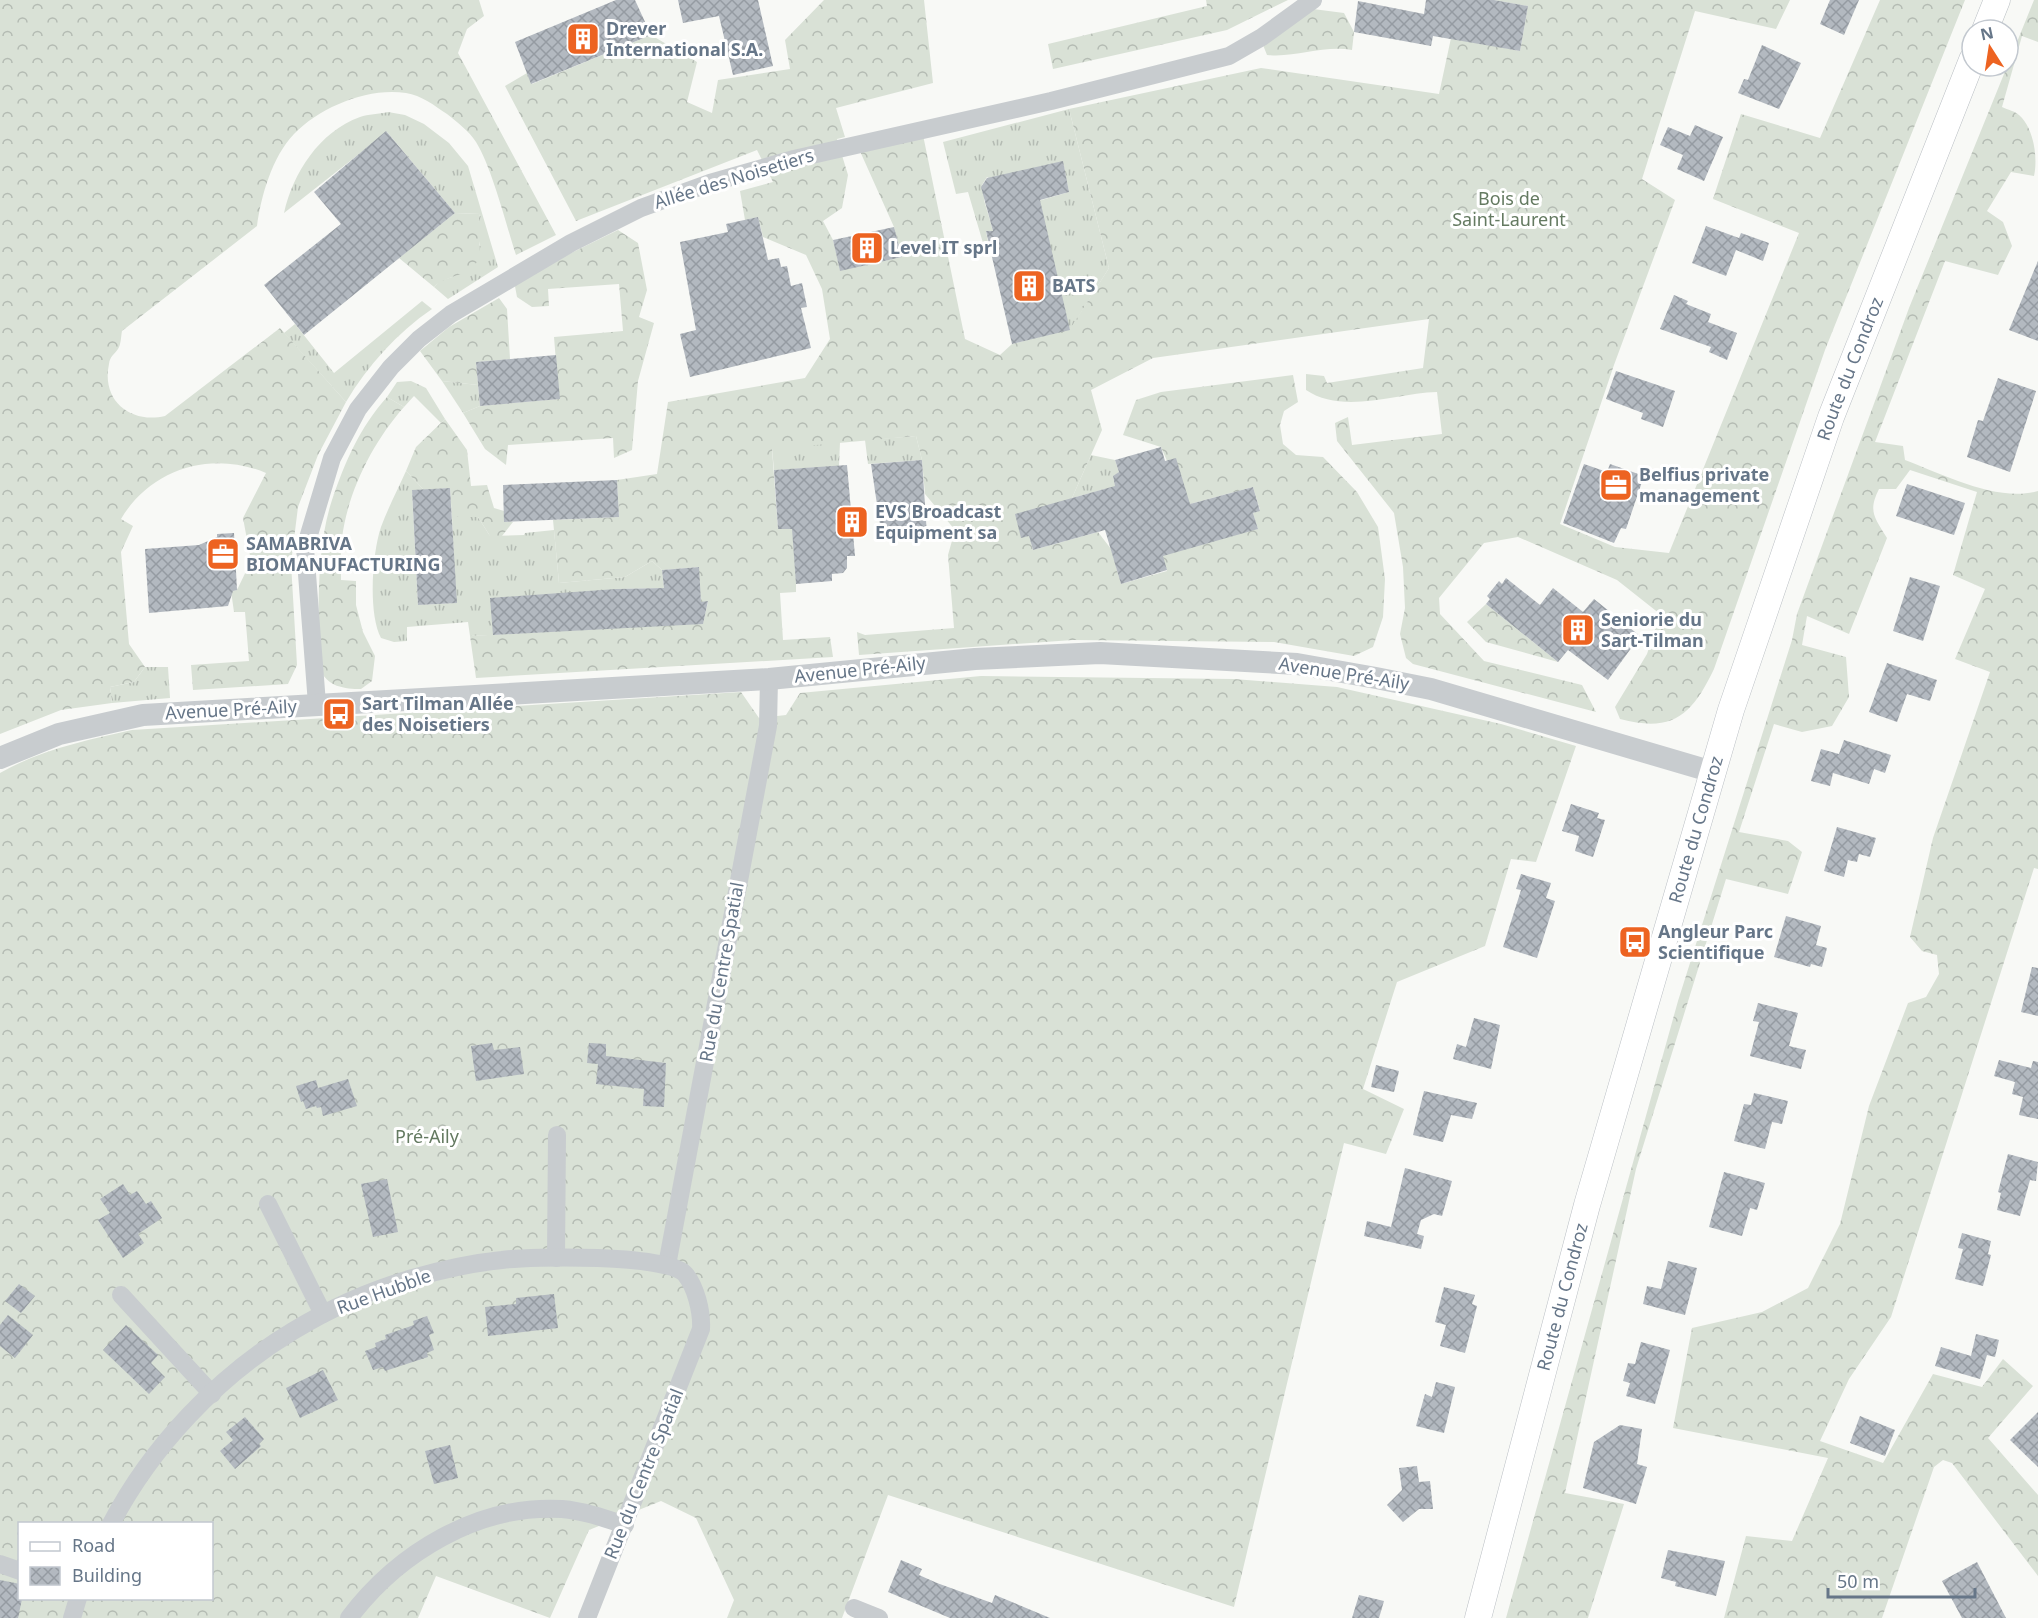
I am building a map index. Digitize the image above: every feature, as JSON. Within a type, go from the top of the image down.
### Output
[{"type":"main road","points":[[1990,18],[1997,0]]},
{"type":"main road","name":"Route du Condroz","points":[[1478,1618],[1587,1205],[1713,772],[1761,619],[1828,427],[1965,78]]},
{"type":"street","name":"Allée des Noisetiers","points":[[317,705],[305,548],[332,458],[358,409],[391,367],[419,339],[451,314],[571,243],[641,208],[710,183],[794,159],[1051,101],[1229,56],[1262,37],[1314,0]]},
{"type":"street","name":"Avenue Pré-Aily","points":[[0,758],[59,734],[143,715],[769,679],[975,659],[1101,653],[1223,658],[1297,664],[1431,689],[1713,772]]},
{"type":"street","name":"Rue du Centre Spatial","points":[[587,1618],[701,1329],[702,1316],[684,1273],[667,1264],[768,726],[769,679]]},
{"type":"street","points":[[556,1258],[558,1135]]},
{"type":"street","points":[[268,1204],[323,1314]]},
{"type":"street","name":"Rue Hubble","points":[[112,1522],[158,1451],[212,1394],[262,1351],[323,1314],[413,1278],[502,1260],[556,1258],[667,1264]]},
{"type":"street","points":[[121,1295],[212,1394]]},
{"type":"street","points":[[349,1618],[373,1589],[411,1556],[436,1540],[478,1522],[521,1512],[560,1509],[583,1512],[625,1525]]},
{"type":"street","points":[[0,1564],[18,1570]]},
{"type":"street","points":[[72,1618],[78,1600]]},
{"type":"street","points":[[855,1608],[879,1618]]},
{"type":"green space","points":[[0,0],[479,0],[484,16],[467,29],[458,53],[556,235],[516,255],[488,166],[476,142],[466,130],[438,108],[412,94],[391,92],[361,96],[317,115],[294,134],[286,143],[269,177],[261,202],[257,226],[122,331],[119,347],[111,357],[108,377],[110,389],[114,399],[121,407],[141,416],[153,418],[165,416],[280,328],[346,402],[318,455],[298,507],[291,563],[297,665],[288,684],[193,690],[191,665],[249,661],[245,612],[234,612],[231,591],[237,590],[251,561],[243,518],[266,473],[245,466],[225,463],[204,464],[184,468],[149,487],[134,501],[121,519],[133,526],[121,552],[129,644],[145,667],[134,682],[110,687],[112,703],[61,710],[0,734]]},
{"type":"green space","name":"Bois de Saint-Laurent","points":[[824,0],[924,0],[933,83],[836,108],[845,137],[837,139],[848,175],[842,208],[823,221],[833,240],[840,270],[902,257],[894,227],[859,149],[923,135],[965,339],[1000,355],[1012,344],[1070,329],[1109,268],[1069,109],[1261,68],[1439,94],[1451,38],[1520,51],[1528,6],[1494,0],[1790,0],[1776,29],[1695,11],[1642,179],[1675,200],[1614,365],[1560,524],[1615,547],[1669,553],[1799,233],[1713,199],[1741,114],[1820,138],[1880,0],[1965,0],[1825,350],[1714,669],[1689,709],[1679,716],[1654,724],[1638,723],[1620,719],[1615,707],[1647,654],[1660,614],[1617,580],[1518,537],[1484,543],[1439,598],[1440,614],[1484,661],[1582,685],[1596,712],[1413,664],[1406,658],[1400,634],[1405,608],[1403,567],[1394,513],[1337,441],[1335,423],[1348,417],[1352,445],[1442,434],[1437,392],[1370,401],[1336,401],[1306,390],[1306,374],[1324,376],[1327,383],[1423,368],[1429,319],[1153,358],[1091,390],[1102,430],[1072,498],[1029,536],[1033,550],[1098,532],[1111,549],[1121,584],[1167,571],[1160,548],[1258,529],[1253,513],[1260,510],[1253,487],[1186,505],[1161,447],[1123,435],[1136,400],[1161,392],[1293,375],[1298,402],[1284,411],[1280,425],[1283,444],[1296,455],[1323,457],[1357,492],[1378,527],[1385,579],[1383,617],[1373,647],[1354,656],[1274,642],[1073,640],[859,655],[857,632],[865,635],[954,628],[948,555],[955,530],[925,494],[922,460],[916,436],[772,449],[778,529],[796,529],[796,592],[780,593],[783,640],[830,637],[833,657],[476,678],[470,636],[703,623],[708,602],[701,602],[698,567],[662,570],[652,561],[625,577],[559,583],[553,520],[619,517],[617,480],[657,474],[668,402],[805,378],[830,339],[822,289],[806,255],[763,237],[758,217],[745,220],[740,191],[773,182],[757,150],[576,221],[505,86],[527,73],[532,84],[651,35],[697,62],[687,102],[712,113],[718,80],[790,69],[785,40]]},
{"type":"green space","points":[[1206,0],[1288,0],[1227,30],[1053,69],[1048,44],[1207,6]]},
{"type":"green space","points":[[2034,0],[2038,0],[2038,42],[2022,36],[2020,43],[2020,34]]},
{"type":"green space","points":[[1313,9],[1344,13],[1354,32],[1352,50],[1331,49],[1288,55],[1267,55],[1263,45]]},
{"type":"green space","points":[[2002,78],[2010,78],[2002,107],[2017,114],[2028,127],[2035,152],[2034,176],[2011,172],[1987,211],[2003,222],[2012,246],[1998,275],[1945,261],[1875,442],[1903,446],[1905,460],[1970,485],[2006,493],[2022,494],[2038,491],[2038,869],[2034,868],[1891,1317],[1849,1379],[1820,1441],[1883,1463],[1933,1374],[1982,1387],[2003,1359],[2033,1386],[1988,1438],[2038,1495],[2038,1576],[1952,1463],[1943,1460],[1934,1467],[1882,1618],[1724,1618],[1746,1536],[1792,1541],[1828,1458],[1673,1428],[1692,1328],[1762,1312],[1808,1288],[1840,1224],[1869,1106],[1908,1003],[1926,997],[1939,974],[1937,955],[1922,951],[1910,937],[1933,838],[1990,672],[1955,659],[1985,589],[1953,575],[1977,492],[1910,470],[1896,489],[1879,489],[1876,497],[1874,514],[1887,538],[1849,634],[1807,616],[1802,645],[1846,657],[1849,697],[1832,726],[1802,732],[1774,724],[1739,832],[1788,841],[1802,852],[1788,894],[1726,879],[1636,1169],[1565,1493],[1624,1504],[1588,1618],[1506,1618],[1678,1001],[1792,640],[1797,614],[1909,308]]},
{"type":"green space","points":[[1069,109],[1109,268],[1070,330],[1028,204],[1069,192],[1063,162],[991,179],[987,177],[982,185],[985,186],[984,200],[993,231],[986,231],[988,242],[983,243],[968,192],[956,194],[943,142]]},
{"type":"green space","points":[[388,112],[405,115],[424,124],[449,143],[468,166],[498,267],[448,299],[434,287],[440,281],[455,276],[480,245],[476,230],[480,214],[455,213],[387,132],[284,213],[301,169],[320,143],[345,124],[363,116]]},
{"type":"green space","points":[[455,213],[480,214],[479,256],[472,268],[434,287],[399,258]]},
{"type":"green space","points":[[618,230],[638,243],[647,290],[639,317],[654,323],[638,381],[632,450],[614,458],[613,438],[508,445],[506,465],[485,449],[463,413],[480,406],[559,399],[554,337],[623,331],[619,284],[548,289],[549,306],[532,307],[517,297],[514,281]]},
{"type":"green space","points":[[499,298],[507,309],[510,359],[476,362],[478,385],[442,381],[420,351],[449,327]]},
{"type":"green space","points":[[422,301],[432,309],[407,328],[384,351],[346,402],[284,333],[295,324],[334,373]]},
{"type":"green space","points":[[411,381],[426,388],[445,419],[441,423],[414,396],[404,407],[387,397],[397,382]]},
{"type":"green space","points":[[442,381],[478,385],[480,406],[463,413]]},
{"type":"green space","points":[[387,397],[404,407],[372,451],[356,485],[342,538],[341,580],[356,581],[356,605],[363,632],[375,656],[372,681],[361,689],[349,688],[331,683],[319,665],[321,552],[327,516],[342,472],[361,433]]},
{"type":"green space","points":[[445,419],[467,450],[471,486],[487,485],[494,508],[504,511],[504,522],[513,522],[502,536],[490,536],[478,517],[452,517],[450,488],[424,490],[406,471],[416,447]]},
{"type":"green space","points":[[916,436],[922,460],[868,464],[865,440]]},
{"type":"green space","points":[[840,442],[839,466],[774,470],[772,448]]},
{"type":"green space","points":[[1091,455],[1115,460],[1119,472],[1113,477],[1117,493],[1105,489],[1072,498]]},
{"type":"green space","points":[[406,471],[424,490],[412,491],[418,605],[456,603],[452,517],[478,517],[490,536],[524,535],[525,533],[554,530],[559,583],[625,577],[652,561],[662,570],[664,588],[616,589],[616,594],[493,635],[470,636],[468,622],[407,627],[407,641],[394,642],[381,638],[374,614],[375,552],[381,527]]},
{"type":"green space","points":[[1486,604],[1558,662],[1486,642],[1467,622]]},
{"type":"green space","points":[[145,667],[168,667],[170,698],[112,703],[110,687],[134,682]]},
{"type":"green space","name":"Pré-Aily","points":[[981,676],[1234,679],[1337,687],[1501,724],[1576,746],[1536,862],[1511,859],[1485,946],[1397,982],[1363,1089],[1404,1109],[1386,1154],[1344,1143],[1234,1607],[888,1495],[842,1618],[727,1618],[734,1600],[696,1518],[661,1501],[589,1530],[550,1618],[436,1576],[418,1618],[0,1618],[0,773],[47,752],[132,730],[741,692],[759,718],[786,715],[800,693]]},
{"type":"building","points":[[616,0],[635,0],[651,35],[531,84],[515,42]]},
{"type":"building","points":[[678,0],[758,0],[773,66],[733,75],[719,16],[683,23]]},
{"type":"building","points":[[1426,0],[1494,0],[1528,6],[1520,51],[1433,36],[1431,46],[1354,32],[1358,1],[1424,14]]},
{"type":"building","points":[[1830,0],[1859,0],[1844,35],[1820,24]]},
{"type":"building","points":[[1762,45],[1801,63],[1779,109],[1738,93],[1744,79],[1748,80]]},
{"type":"building","points":[[1695,125],[1723,137],[1704,181],[1677,169],[1683,155],[1660,145],[1668,127],[1690,136]]},
{"type":"building","points":[[386,131],[455,213],[304,335],[264,285],[341,224],[314,192]]},
{"type":"building","name":"BATS","points":[[1063,161],[1069,192],[1040,200],[1070,330],[1012,344],[986,231],[993,231],[981,187],[987,178]]},
{"type":"building","points":[[758,217],[768,260],[779,258],[781,267],[787,266],[791,286],[802,283],[807,307],[801,308],[811,348],[690,377],[680,334],[696,330],[680,242],[728,232],[726,224]]},
{"type":"building","points":[[1706,226],[1739,238],[1741,233],[1769,243],[1763,261],[1736,250],[1726,276],[1692,263]]},
{"type":"building","name":"Level IT sprl","points":[[894,227],[902,257],[840,271],[833,240]]},
{"type":"building","points":[[2038,261],[2038,341],[2009,330]]},
{"type":"building","points":[[1674,295],[1688,301],[1686,304],[1711,314],[1708,322],[1737,333],[1727,360],[1709,352],[1711,347],[1660,329]]},
{"type":"building","points":[[556,355],[560,399],[480,406],[476,362]]},
{"type":"building","points":[[1616,371],[1675,391],[1663,427],[1641,419],[1643,413],[1606,399]]},
{"type":"building","points":[[1998,378],[2036,391],[2010,472],[1967,457],[1978,420],[1983,421]]},
{"type":"building","points":[[1161,447],[1165,461],[1176,458],[1190,504],[1253,487],[1260,511],[1253,513],[1258,529],[1163,556],[1167,570],[1121,584],[1105,530],[1033,550],[1029,536],[1021,538],[1015,514],[1115,486],[1113,476],[1119,472],[1115,460]]},
{"type":"building","points":[[922,460],[927,535],[882,538],[871,464]]},
{"type":"building","points":[[1584,464],[1607,472],[1610,464],[1644,476],[1626,529],[1621,528],[1614,543],[1563,523]]},
{"type":"building","points":[[847,465],[855,556],[847,556],[847,568],[843,573],[832,574],[832,581],[796,584],[792,529],[778,529],[774,470]]},
{"type":"building","points":[[617,480],[619,517],[504,522],[503,485]]},
{"type":"building","points":[[1907,484],[1965,503],[1954,535],[1896,516]]},
{"type":"building","points":[[450,488],[457,603],[418,605],[412,490]]},
{"type":"building","points":[[234,533],[237,590],[233,591],[228,606],[149,613],[145,549],[199,545],[217,537],[217,534]]},
{"type":"building","points":[[699,567],[701,602],[708,601],[703,624],[493,635],[490,598],[664,588],[662,570]]},
{"type":"building","points":[[1910,577],[1940,586],[1923,641],[1893,631]]},
{"type":"building","name":"Seniorie du Sart-Tilman","points":[[1506,578],[1540,605],[1553,588],[1583,612],[1594,599],[1640,636],[1608,680],[1568,650],[1558,662],[1486,604],[1490,599],[1487,596],[1499,581],[1502,584]]},
{"type":"building","points":[[1887,663],[1937,680],[1930,701],[1907,694],[1897,722],[1869,712]]},
{"type":"building","points":[[1844,740],[1891,755],[1885,773],[1874,769],[1869,784],[1833,773],[1830,786],[1811,781],[1821,749],[1839,754]]},
{"type":"building","points":[[1571,804],[1599,813],[1597,818],[1605,820],[1593,857],[1575,851],[1579,836],[1562,831]]},
{"type":"building","points":[[1837,827],[1876,838],[1870,857],[1859,854],[1857,862],[1848,860],[1844,877],[1824,871]]},
{"type":"building","points":[[1521,874],[1551,883],[1546,898],[1555,901],[1537,958],[1503,947],[1521,890],[1516,889]]},
{"type":"building","points":[[1786,916],[1821,926],[1816,945],[1827,948],[1822,967],[1811,964],[1810,967],[1774,957]]},
{"type":"building","points":[[2032,967],[2038,968],[2038,1016],[2021,1012]]},
{"type":"building","points":[[1758,1003],[1798,1013],[1789,1046],[1806,1050],[1801,1069],[1750,1056],[1759,1022],[1753,1021]]},
{"type":"building","points":[[1474,1018],[1500,1025],[1491,1069],[1453,1059],[1457,1044],[1466,1047]]},
{"type":"building","points":[[492,1043],[494,1050],[520,1047],[524,1074],[476,1081],[471,1046]]},
{"type":"building","points":[[589,1043],[606,1044],[606,1056],[666,1063],[664,1107],[643,1106],[644,1089],[596,1084],[598,1064],[587,1063]]},
{"type":"building","points":[[1999,1060],[2031,1068],[2033,1061],[2038,1062],[2038,1119],[2019,1115],[2023,1097],[2012,1094],[2015,1082],[1994,1076]]},
{"type":"building","points":[[1376,1065],[1399,1071],[1394,1092],[1371,1087]]},
{"type":"building","points":[[348,1079],[357,1106],[323,1116],[321,1107],[306,1109],[296,1086],[316,1080],[318,1088]]},
{"type":"building","points":[[1424,1091],[1477,1103],[1472,1119],[1451,1115],[1443,1142],[1413,1135]]},
{"type":"building","points":[[1754,1093],[1788,1101],[1782,1124],[1772,1122],[1765,1149],[1734,1141],[1744,1104],[1751,1105]]},
{"type":"building","points":[[2008,1154],[2038,1162],[2036,1181],[2030,1180],[2020,1216],[1997,1210],[2001,1193],[1998,1192]]},
{"type":"building","points":[[1405,1168],[1452,1181],[1442,1216],[1434,1214],[1421,1220],[1417,1234],[1424,1236],[1421,1249],[1364,1236],[1367,1221],[1391,1227]]},
{"type":"building","points":[[1724,1172],[1765,1183],[1757,1210],[1750,1208],[1742,1236],[1709,1227]]},
{"type":"building","points":[[387,1179],[398,1232],[373,1237],[361,1184]]},
{"type":"building","points":[[123,1184],[130,1195],[137,1191],[146,1204],[151,1201],[162,1218],[138,1234],[144,1243],[123,1258],[98,1220],[110,1213],[100,1199]]},
{"type":"building","points":[[1962,1233],[1991,1241],[1988,1254],[1991,1255],[1983,1286],[1955,1279],[1963,1249],[1958,1248]]},
{"type":"building","points":[[1668,1261],[1697,1268],[1685,1315],[1643,1304],[1647,1286],[1661,1289]]},
{"type":"building","points":[[19,1284],[35,1296],[21,1313],[5,1301]]},
{"type":"building","points":[[1444,1287],[1475,1295],[1472,1304],[1477,1306],[1465,1353],[1440,1346],[1446,1325],[1435,1322]]},
{"type":"building","points":[[554,1294],[558,1328],[488,1336],[485,1307],[516,1304],[516,1298]]},
{"type":"building","points":[[8,1315],[33,1335],[15,1358],[0,1346],[0,1325]]},
{"type":"building","points":[[427,1316],[434,1333],[429,1335],[434,1350],[427,1353],[428,1357],[385,1371],[383,1367],[373,1370],[365,1351],[376,1347],[375,1343],[386,1339],[385,1335],[414,1325],[413,1321]]},
{"type":"building","points":[[126,1325],[158,1355],[151,1363],[165,1377],[149,1394],[103,1350]]},
{"type":"building","points":[[1976,1334],[1999,1340],[1995,1357],[1987,1355],[1980,1379],[1935,1366],[1941,1347],[1971,1356]]},
{"type":"building","points":[[1641,1342],[1670,1350],[1655,1404],[1626,1396],[1630,1383],[1623,1381],[1628,1363],[1635,1364]]},
{"type":"building","points":[[323,1370],[338,1400],[300,1418],[286,1388]]},
{"type":"building","points":[[1436,1382],[1455,1387],[1444,1433],[1416,1426],[1425,1394],[1432,1397]]},
{"type":"building","points":[[2038,1412],[2038,1467],[2010,1440]]},
{"type":"building","points":[[1860,1416],[1895,1430],[1885,1456],[1850,1443]]},
{"type":"building","points":[[245,1417],[264,1439],[259,1444],[261,1446],[235,1469],[220,1451],[233,1440],[226,1432]]},
{"type":"building","points":[[1620,1425],[1642,1429],[1637,1464],[1647,1467],[1636,1504],[1583,1488],[1594,1442]]},
{"type":"building","points":[[450,1445],[458,1478],[434,1484],[425,1451]]},
{"type":"building","points":[[1417,1466],[1419,1482],[1430,1481],[1433,1509],[1419,1509],[1403,1522],[1387,1505],[1402,1490],[1399,1468]]},
{"type":"building","points":[[1668,1550],[1725,1561],[1716,1596],[1675,1586],[1676,1582],[1661,1578]]},
{"type":"building","points":[[901,1560],[922,1569],[919,1575],[937,1583],[992,1603],[995,1595],[1050,1618],[950,1618],[888,1592]]},
{"type":"building","points":[[1977,1562],[2006,1618],[1962,1618],[1942,1581]]},
{"type":"building","points":[[0,1580],[18,1584],[18,1600],[22,1600],[18,1618],[0,1618]]},
{"type":"building","points":[[1359,1595],[1384,1601],[1379,1618],[1352,1618]]},
{"type":"place","name":"Drever International S.A.","points":[[583,39]]},
{"type":"place","name":"Level IT sprl","points":[[867,248]]},
{"type":"place","name":"BATS","points":[[1029,286]]},
{"type":"place","name":"Belfius private management","points":[[1616,485]]},
{"type":"place","name":"EVS Broadcast Equipment sa","points":[[852,522]]},
{"type":"place","name":"SAMABRIVA BIOMANUFACTURING","points":[[223,554]]},
{"type":"place","name":"Seniorie du Sart-Tilman","points":[[1578,630]]},
{"type":"place","name":"Sart Tilman Allée des Noisetiers","points":[[339,714]]},
{"type":"place","name":"Angleur Parc Scientifique","points":[[1635,942]]}]
